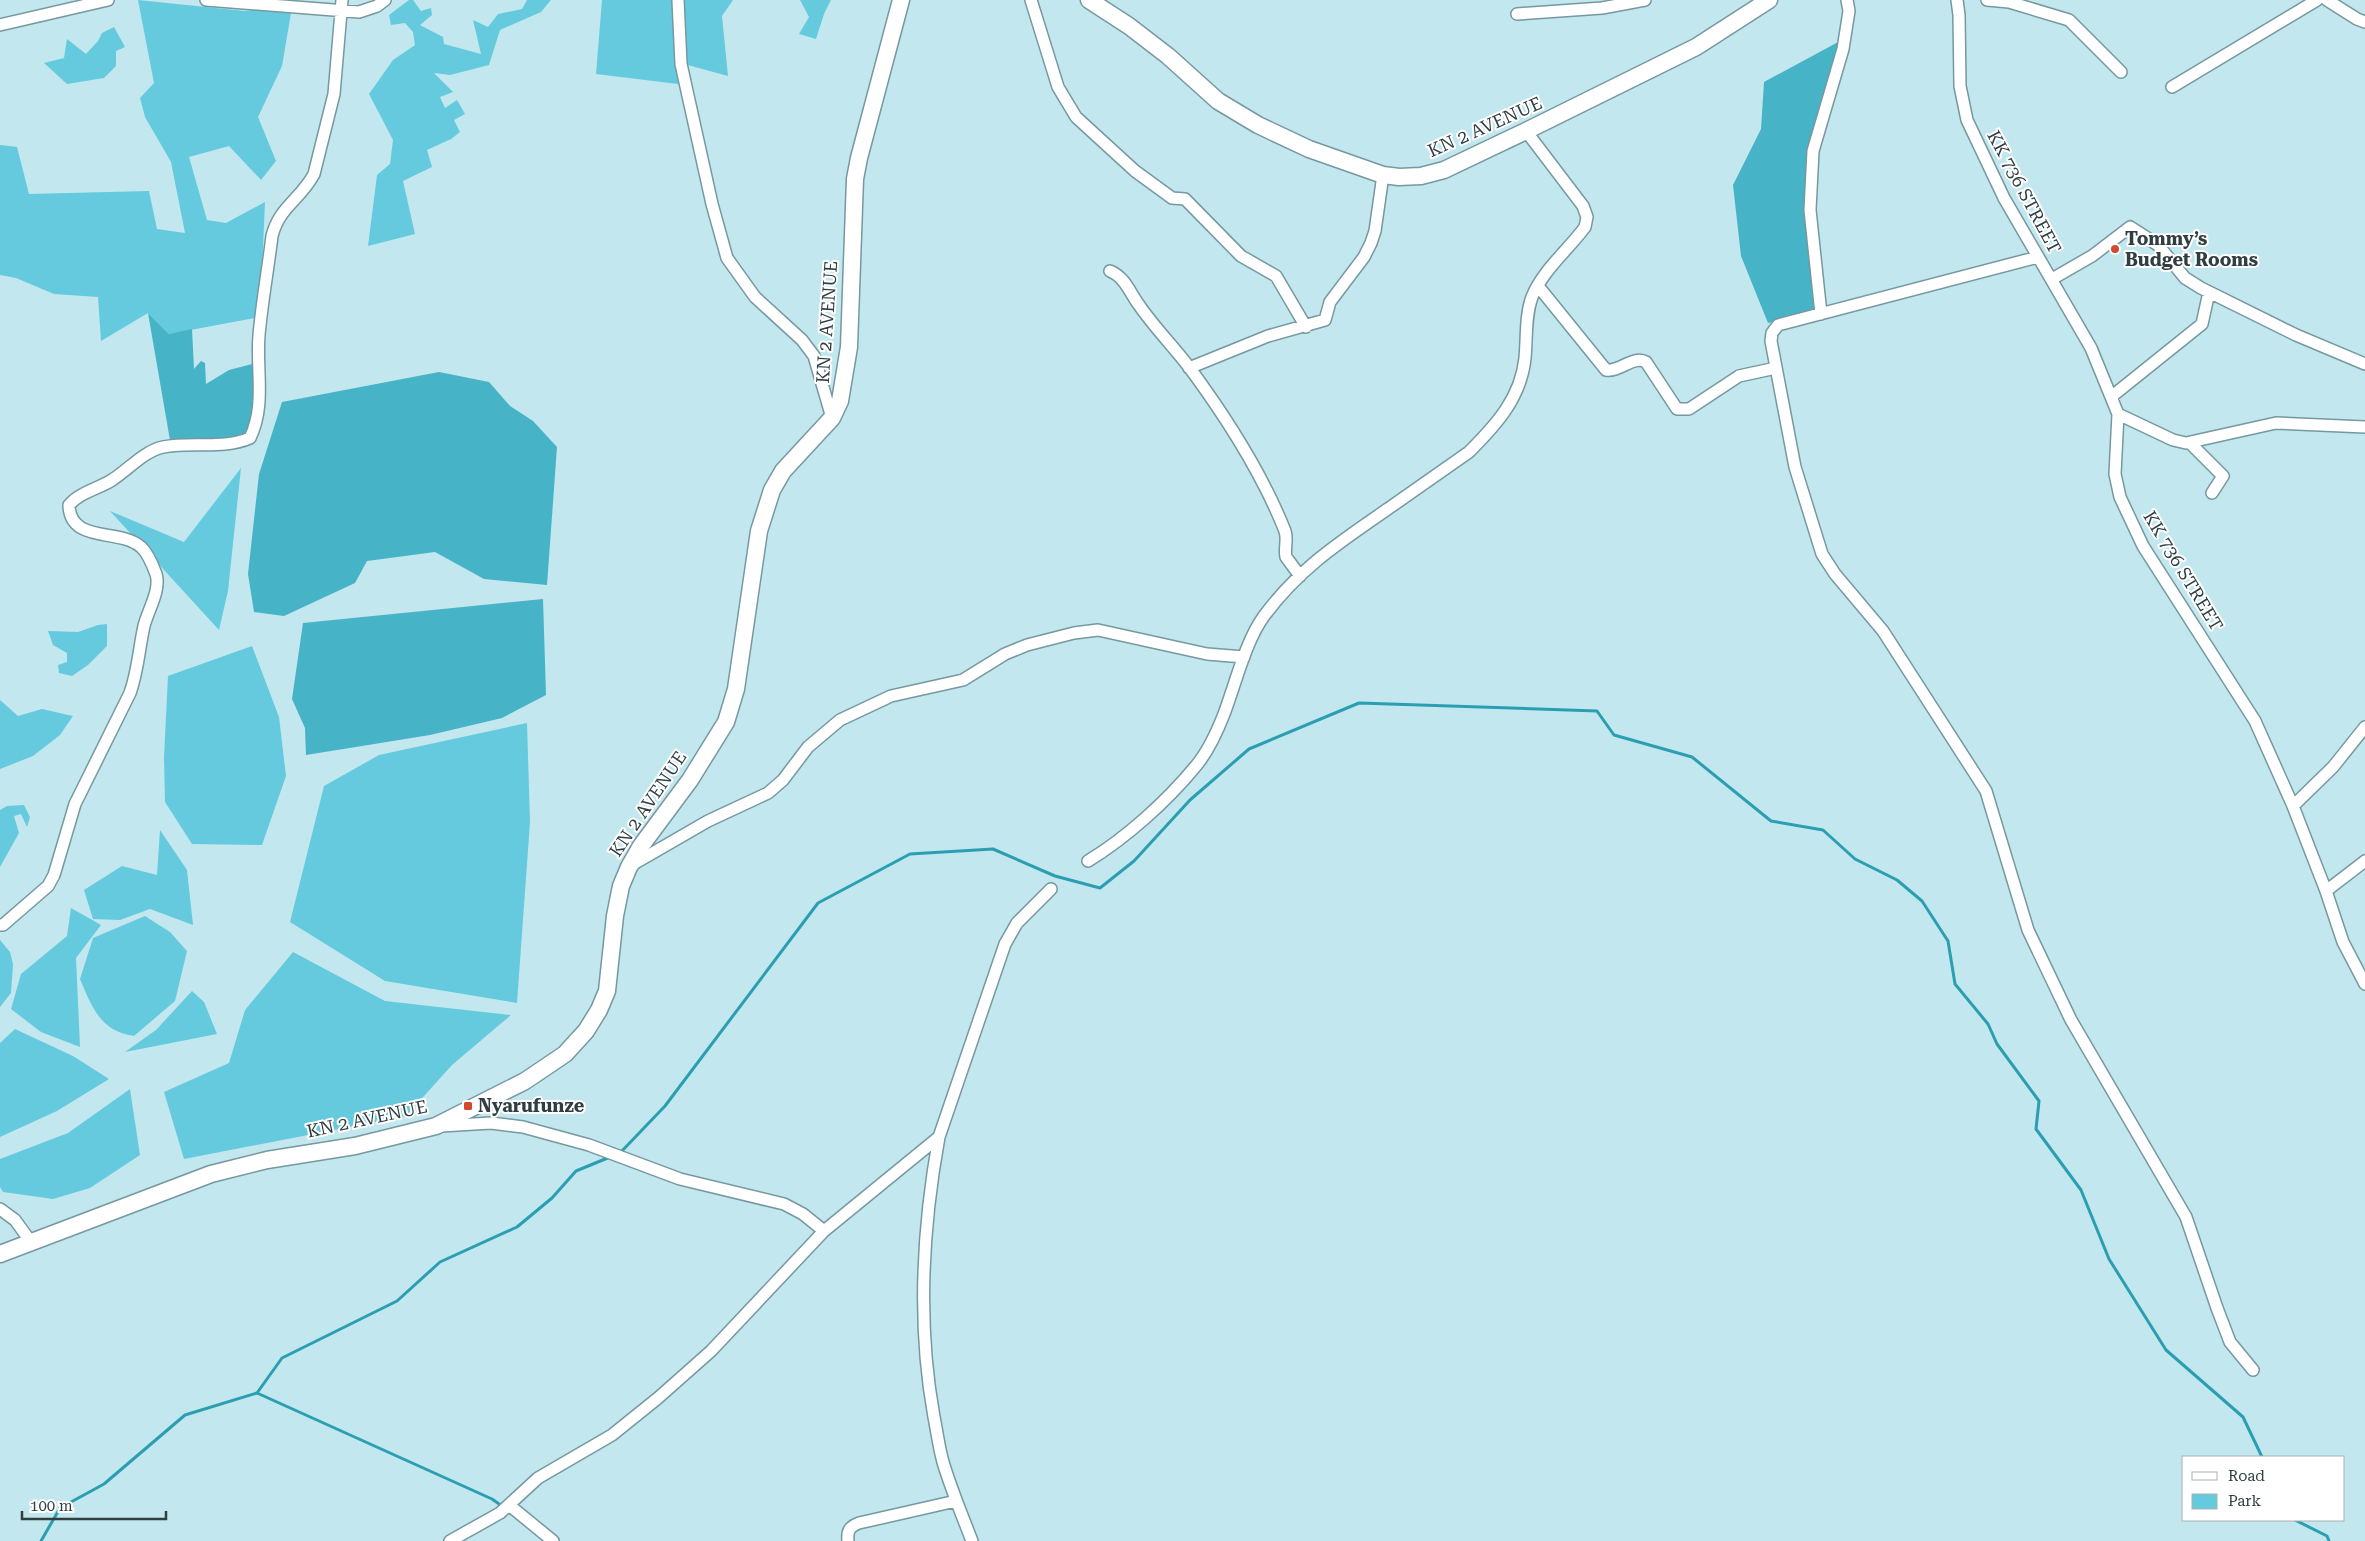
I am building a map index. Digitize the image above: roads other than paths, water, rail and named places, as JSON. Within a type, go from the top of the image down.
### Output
[{"type":"main road","name":"KN 2 AVENUE","points":[[0,1254],[211,1174],[268,1160],[355,1146],[436,1126],[525,1081],[565,1054],[586,1032],[607,992],[615,916],[621,886],[629,867],[641,846],[690,780],[726,722],[736,689],[759,531],[772,490],[783,471],[832,418],[844,387],[849,347],[855,179],[858,158],[901,0]]},
{"type":"main road","name":"KN 2 AVENUE","points":[[1089,0],[1168,56],[1218,101],[1258,125],[1309,149],[1383,175],[1399,177],[1421,176],[1444,170],[1526,131],[1696,47],[1769,0]]},
{"type":"street","points":[[0,25],[108,0]]},
{"type":"street","points":[[206,0],[342,6],[359,12],[377,6],[385,0]]},
{"type":"street","points":[[678,0],[681,64],[712,204],[727,258],[755,297],[802,340],[814,356],[832,418]]},
{"type":"street","points":[[1031,0],[1058,87],[1076,117],[1135,172],[1172,198],[1185,199],[1242,256],[1276,276],[1306,326]]},
{"type":"street","points":[[1517,14],[1602,8],[1645,0]]},
{"type":"street","points":[[1821,314],[1810,210],[1813,151],[1844,48],[1849,10],[1847,0]]},
{"type":"street","name":"KK 736 STREET","points":[[1957,0],[1960,86],[1967,120],[2004,198],[2091,348],[2118,414],[2116,474],[2120,497],[2143,546],[2255,722],[2293,806],[2326,891],[2343,942],[2365,984]]},
{"type":"street","points":[[1987,0],[2030,7],[2069,20],[2120,72]]},
{"type":"street","points":[[2172,87],[2317,0]]},
{"type":"street","points":[[2327,0],[2365,22]]},
{"type":"street","points":[[0,925],[3,925],[48,886],[54,875],[73,809],[130,693],[135,679],[145,624],[156,587],[156,576],[142,548],[129,540],[90,531],[78,526],[69,516],[69,505],[75,498],[111,481],[151,451],[163,447],[236,444],[250,438],[255,428],[261,392],[259,337],[272,236],[275,222],[284,209],[308,186],[314,174],[334,94],[342,6]]},
{"type":"street","points":[[1088,862],[1113,846],[1147,816],[1196,766],[1211,742],[1224,714],[1244,657],[1262,618],[1290,584],[1322,554],[1469,452],[1486,435],[1516,395],[1525,361],[1529,309],[1538,286],[1585,227],[1588,217],[1583,206],[1526,131]]},
{"type":"street","points":[[1189,368],[1268,336],[1325,320],[1330,302],[1364,257],[1375,231],[1383,175]]},
{"type":"street","points":[[2052,279],[2092,256],[2130,227],[2158,245],[2186,278],[2209,292],[2296,335],[2365,364]]},
{"type":"street","points":[[2038,256],[1778,325],[1772,333],[1771,341],[1795,467],[1822,554],[1835,574],[1883,631],[1986,791],[2028,930],[2071,1020],[2186,1217],[2216,1308],[2230,1342],[2253,1370]]},
{"type":"street","points":[[1110,271],[1118,274],[1139,305],[1189,368],[1255,470],[1285,531],[1287,543],[1286,557],[1300,576]]},
{"type":"street","points":[[1538,286],[1606,370],[1614,370],[1638,360],[1646,362],[1678,409],[1689,409],[1739,376],[1776,368]]},
{"type":"street","points":[[2111,397],[2202,324],[2209,292]]},
{"type":"street","points":[[2118,414],[2173,440],[2190,443],[2276,423],[2365,427]]},
{"type":"street","points":[[2190,443],[2223,476],[2212,493]]},
{"type":"street","points":[[629,867],[708,821],[768,793],[783,780],[808,747],[840,720],[891,696],[963,680],[1005,654],[1027,645],[1074,633],[1098,630],[1207,654],[1244,657]]},
{"type":"street","points":[[2293,806],[2333,767],[2365,727]]},
{"type":"street","points":[[2326,891],[2365,861]]},
{"type":"street","points":[[972,1541],[943,1461],[932,1408],[922,1321],[926,1227],[930,1187],[939,1137],[1005,944],[1017,923],[1051,889]]},
{"type":"street","points":[[436,1126],[491,1123],[523,1127],[570,1140],[680,1179],[784,1204],[803,1214],[824,1231]]},
{"type":"street","points":[[450,1541],[500,1513],[538,1478],[612,1435],[658,1398],[710,1351],[824,1231],[939,1137]]},
{"type":"street","points":[[0,1209],[14,1220],[31,1242]]},
{"type":"street","points":[[848,1541],[848,1532],[852,1526],[859,1523],[956,1501]]},
{"type":"street","points":[[509,1505],[553,1541]]},
{"type":"waterway","points":[[620,1153],[665,1106],[818,903],[910,854],[993,849],[1055,876],[1100,888],[1134,861],[1190,800],[1249,749],[1359,703],[1597,711],[1614,735],[1692,757],[1771,821],[1823,830],[1855,859],[1897,880],[1922,901],[1948,941],[1955,984],[1988,1024],[1997,1044],[2039,1101],[2036,1129],[2081,1190],[2109,1259],[2166,1350],[2243,1417],[2262,1456]]},
{"type":"waterway","points":[[257,1393],[282,1358],[397,1301],[440,1262],[517,1227],[552,1198],[576,1171],[610,1157]]},
{"type":"waterway","points":[[41,1541],[60,1508],[104,1484],[185,1415],[257,1393],[492,1499],[502,1506]]},
{"type":"waterway","points":[[2297,1521],[2327,1536],[2329,1541]]},
{"type":"place","name":"Tommy’s Budget Rooms","points":[[2115,249]]},
{"type":"place","name":"Nyarufunze","points":[[468,1106]]}]
